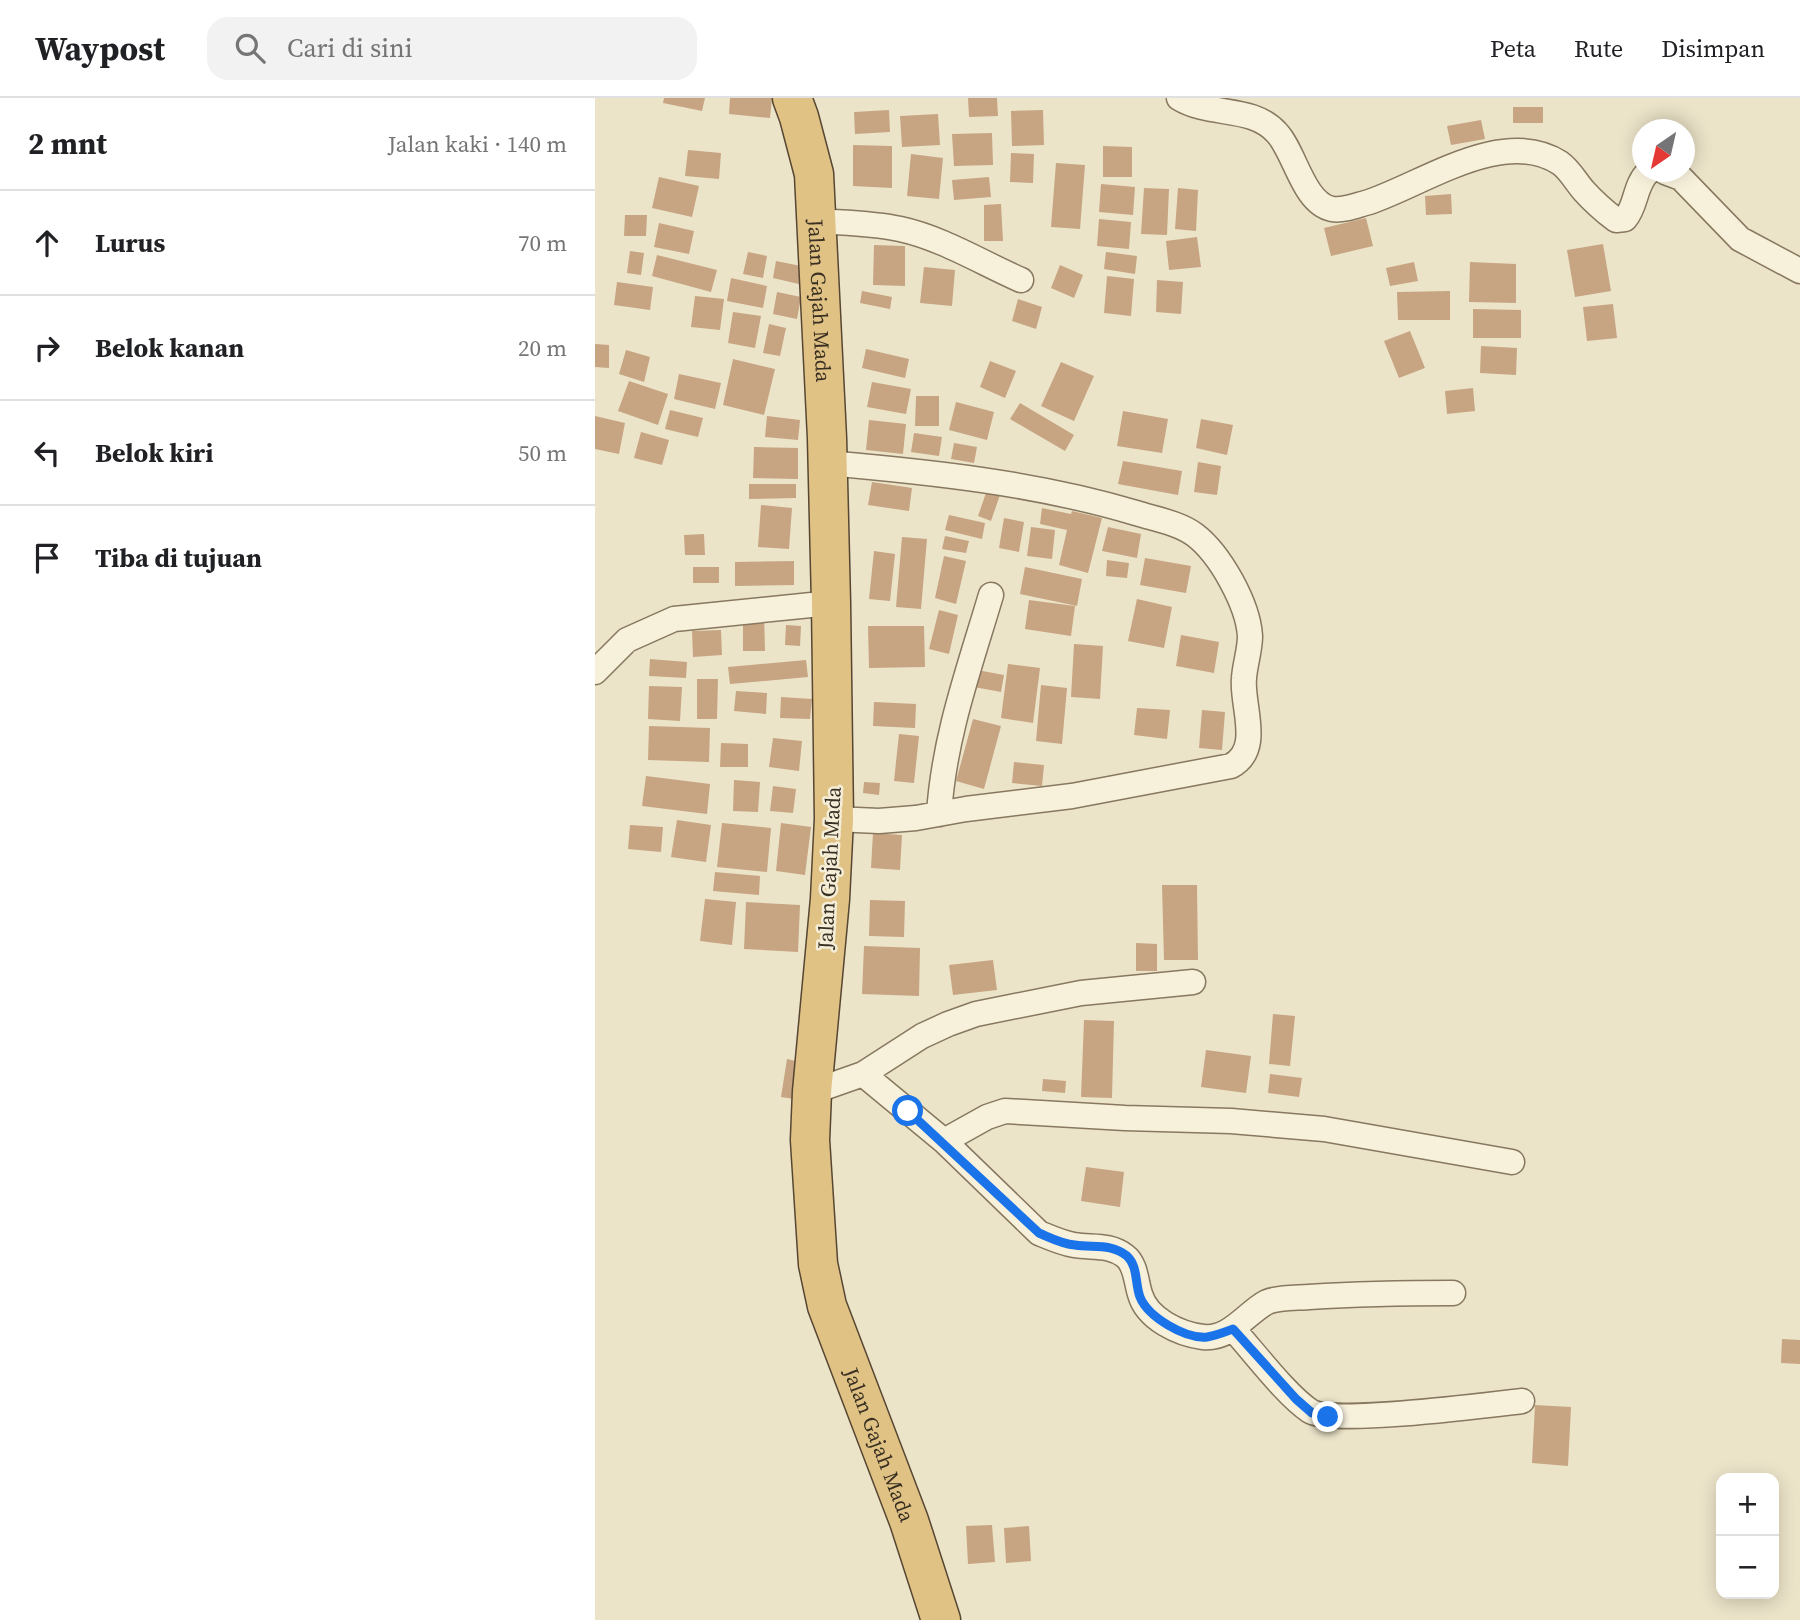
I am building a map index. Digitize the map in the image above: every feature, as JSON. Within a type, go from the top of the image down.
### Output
[{"type":"highway","name":"Jalan Gajah Mada","points":[[800,104],[814,174],[817,221],[831,603],[834,819],[810,1140],[818,1264],[827,1306],[909,1521],[941,1620]]},
{"type":"street","points":[[1179,98],[1202,108],[1250,116],[1267,123],[1280,135],[1307,187],[1318,201],[1331,209],[1347,208],[1381,197],[1483,155],[1521,150],[1542,154],[1561,163],[1602,209],[1616,220],[1625,219],[1630,213],[1639,182]]},
{"type":"street","points":[[1685,182],[1740,239],[1800,271]]},
{"type":"street","points":[[817,221],[902,229],[935,241],[1021,281]]},
{"type":"street","points":[[827,463],[913,471],[1075,497],[1178,526],[1194,535],[1211,551],[1238,595],[1247,615],[1250,637],[1244,680],[1248,735],[1246,751],[1239,761],[1231,766],[1072,796],[939,814],[879,821],[834,819]]},
{"type":"street","points":[[939,814],[951,726],[991,595]]},
{"type":"street","points":[[595,672],[627,640],[674,619],[831,603]]},
{"type":"street","points":[[812,1092],[863,1074],[922,1036],[976,1014],[1081,993],[1193,982]]},
{"type":"street","points":[[863,1074],[944,1141],[1039,1233],[1076,1246],[1096,1245],[1115,1249],[1128,1257],[1134,1268],[1140,1298],[1159,1321],[1181,1331],[1205,1337],[1233,1329],[1269,1301],[1356,1294],[1453,1293]]},
{"type":"street","points":[[944,1141],[987,1117],[1005,1111],[1231,1121],[1324,1129],[1513,1161]]},
{"type":"street","points":[[1233,1329],[1296,1399],[1312,1413],[1328,1417],[1522,1401]]},
{"type":"building","points":[[664,98],[705,98],[702,111],[663,103]]},
{"type":"building","points":[[730,98],[772,98],[770,118],[729,114]]},
{"type":"building","points":[[968,98],[997,98],[998,116],[969,117]]},
{"type":"building","points":[[1513,107],[1543,107],[1543,123],[1513,123]]},
{"type":"building","points":[[889,110],[890,132],[855,134],[854,112]]},
{"type":"building","points":[[1043,110],[1044,145],[1012,146],[1011,111]]},
{"type":"building","points":[[938,114],[940,145],[902,147],[900,116]]},
{"type":"building","points":[[1481,120],[1485,139],[1451,145],[1447,126]]},
{"type":"building","points":[[992,133],[993,165],[954,166],[952,134]]},
{"type":"building","points":[[853,145],[892,146],[892,188],[853,186]]},
{"type":"building","points":[[1103,146],[1132,147],[1132,177],[1103,177]]},
{"type":"building","points":[[688,150],[721,153],[719,179],[685,176]]},
{"type":"building","points":[[1011,153],[1034,154],[1033,183],[1010,182]]},
{"type":"building","points":[[911,154],[943,158],[939,199],[907,196]]},
{"type":"building","points":[[1056,163],[1085,165],[1080,229],[1051,227]]},
{"type":"building","points":[[659,177],[699,186],[692,217],[652,208]]},
{"type":"building","points":[[989,177],[991,197],[954,200],[952,180]]},
{"type":"building","points":[[1101,184],[1135,187],[1133,215],[1099,212]]},
{"type":"building","points":[[1144,188],[1169,189],[1167,235],[1141,234]]},
{"type":"building","points":[[1178,188],[1198,190],[1196,231],[1175,229]]},
{"type":"building","points":[[1451,194],[1452,214],[1426,215],[1425,196]]},
{"type":"building","points":[[1001,204],[1003,241],[984,241],[984,205]]},
{"type":"building","points":[[625,215],[647,215],[646,236],[624,236]]},
{"type":"building","points":[[1366,218],[1373,246],[1331,256],[1324,228]]},
{"type":"building","points":[[1099,219],[1131,222],[1129,249],[1097,246]]},
{"type":"building","points":[[659,223],[694,231],[689,254],[654,247]]},
{"type":"building","points":[[1197,237],[1201,267],[1169,270],[1166,241]]},
{"type":"building","points":[[1603,244],[1611,291],[1575,297],[1567,250]]},
{"type":"building","points":[[874,245],[905,246],[905,286],[873,285]]},
{"type":"building","points":[[630,251],[644,253],[641,275],[627,273]]},
{"type":"building","points":[[748,252],[767,256],[763,278],[743,274]]},
{"type":"building","points":[[1106,252],[1137,256],[1135,274],[1104,269]]},
{"type":"building","points":[[657,255],[717,270],[711,292],[652,276]]},
{"type":"building","points":[[776,261],[806,267],[803,285],[773,278]]},
{"type":"building","points":[[1414,262],[1418,281],[1390,286],[1386,268]]},
{"type":"building","points":[[1470,262],[1516,264],[1516,303],[1469,302]]},
{"type":"building","points":[[1060,265],[1083,275],[1074,298],[1051,288]]},
{"type":"building","points":[[924,267],[955,270],[952,306],[920,303]]},
{"type":"building","points":[[1107,276],[1134,279],[1131,316],[1104,313]]},
{"type":"building","points":[[731,278],[767,286],[763,308],[727,301]]},
{"type":"building","points":[[1157,280],[1183,282],[1181,314],[1156,312]]},
{"type":"building","points":[[617,282],[653,287],[650,310],[614,305]]},
{"type":"building","points":[[862,291],[892,297],[890,309],[860,303]]},
{"type":"building","points":[[1450,291],[1450,320],[1398,320],[1397,292]]},
{"type":"building","points":[[777,292],[801,297],[797,319],[773,314]]},
{"type":"building","points":[[695,296],[724,299],[720,330],[691,327]]},
{"type":"building","points":[[1018,299],[1042,307],[1036,329],[1012,321]]},
{"type":"building","points":[[1613,304],[1617,338],[1587,341],[1583,307]]},
{"type":"building","points":[[1473,309],[1521,310],[1521,338],[1473,338]]},
{"type":"building","points":[[733,312],[761,316],[755,348],[728,343]]},
{"type":"building","points":[[769,324],[786,328],[780,356],[763,353]]},
{"type":"building","points":[[1410,331],[1425,368],[1399,378],[1384,341]]},
{"type":"building","points":[[595,344],[609,345],[609,368],[595,367]]},
{"type":"building","points":[[1481,346],[1517,348],[1516,375],[1480,373]]},
{"type":"building","points":[[866,349],[909,359],[905,378],[862,368]]},
{"type":"building","points":[[626,350],[650,357],[644,382],[619,374]]},
{"type":"building","points":[[733,359],[775,369],[764,415],[723,405]]},
{"type":"building","points":[[990,361],[1016,371],[1005,398],[980,387]]},
{"type":"building","points":[[1061,362],[1094,376],[1074,421],[1041,406]]},
{"type":"building","points":[[679,374],[721,383],[715,409],[674,399]]},
{"type":"building","points":[[629,381],[668,394],[658,425],[618,411]]},
{"type":"building","points":[[872,382],[911,389],[906,414],[867,407]]},
{"type":"building","points":[[1473,388],[1475,411],[1447,414],[1445,391]]},
{"type":"building","points":[[916,396],[939,396],[939,426],[915,426]]},
{"type":"building","points":[[956,402],[994,412],[987,440],[949,430]]},
{"type":"building","points":[[1020,403],[1074,435],[1065,451],[1010,419]]},
{"type":"building","points":[[670,410],[703,418],[698,437],[665,429]]},
{"type":"building","points":[[1123,411],[1168,419],[1162,453],[1117,446]]},
{"type":"building","points":[[595,416],[625,423],[619,454],[595,449]]},
{"type":"building","points":[[767,416],[800,420],[798,440],[765,437]]},
{"type":"building","points":[[1201,419],[1233,425],[1227,455],[1196,448]]},
{"type":"building","points":[[869,420],[906,424],[903,454],[866,450]]},
{"type":"building","points":[[641,432],[669,440],[662,465],[634,458]]},
{"type":"building","points":[[914,433],[942,437],[939,456],[911,452]]},
{"type":"building","points":[[954,443],[977,447],[974,463],[951,459]]},
{"type":"building","points":[[754,447],[798,448],[798,479],[753,478]]},
{"type":"building","points":[[1123,461],[1182,471],[1178,495],[1118,484]]},
{"type":"building","points":[[1198,462],[1221,466],[1217,495],[1194,492]]},
{"type":"building","points":[[872,482],[912,488],[909,511],[868,505]]},
{"type":"building","points":[[749,484],[796,484],[796,498],[749,499]]},
{"type":"building","points":[[987,490],[1000,495],[991,521],[978,516]]},
{"type":"building","points":[[761,505],[792,508],[789,549],[758,547]]},
{"type":"building","points":[[1042,508],[1102,518],[1088,573],[1059,565],[1067,530],[1040,524]]},
{"type":"building","points":[[949,515],[985,523],[982,539],[945,530]]},
{"type":"building","points":[[1004,518],[1024,522],[1019,552],[999,548]]},
{"type":"building","points":[[1031,527],[1055,530],[1052,559],[1027,556]]},
{"type":"building","points":[[1108,527],[1141,534],[1137,558],[1102,551]]},
{"type":"building","points":[[704,534],[705,555],[685,555],[684,535]]},
{"type":"building","points":[[945,536],[969,541],[966,553],[942,549]]},
{"type":"building","points":[[902,537],[927,539],[921,609],[896,607]]},
{"type":"building","points":[[874,551],[895,554],[890,601],[869,599]]},
{"type":"building","points":[[944,556],[966,561],[956,604],[935,598]]},
{"type":"building","points":[[1145,558],[1191,566],[1186,593],[1140,585]]},
{"type":"building","points":[[1107,560],[1129,563],[1127,578],[1106,576]]},
{"type":"building","points":[[794,561],[794,585],[735,586],[735,562]]},
{"type":"building","points":[[693,567],[719,567],[719,583],[693,583]]},
{"type":"building","points":[[1025,567],[1082,579],[1077,606],[1020,594]]},
{"type":"building","points":[[1137,599],[1172,607],[1164,648],[1128,641]]},
{"type":"building","points":[[1029,600],[1075,606],[1071,636],[1025,629]]},
{"type":"building","points":[[939,610],[958,615],[949,654],[929,649]]},
{"type":"building","points":[[743,613],[764,613],[765,651],[743,651]]},
{"type":"building","points":[[786,625],[801,626],[800,646],[785,645]]},
{"type":"building","points":[[868,626],[924,626],[925,667],[869,668]]},
{"type":"building","points":[[721,630],[722,655],[693,657],[692,631]]},
{"type":"building","points":[[1181,635],[1219,642],[1214,673],[1176,666]]},
{"type":"building","points":[[1074,644],[1103,646],[1100,699],[1071,697]]},
{"type":"building","points":[[650,659],[687,662],[686,678],[649,676]]},
{"type":"building","points":[[806,660],[808,677],[730,684],[728,667]]},
{"type":"building","points":[[1008,664],[1040,668],[1033,723],[1001,718]]},
{"type":"building","points":[[977,670],[1004,675],[1001,692],[974,687]]},
{"type":"building","points":[[697,679],[718,679],[717,719],[697,719]]},
{"type":"building","points":[[1041,685],[1067,688],[1062,744],[1036,741]]},
{"type":"building","points":[[649,686],[682,687],[680,721],[648,719]]},
{"type":"building","points":[[736,691],[767,693],[766,714],[734,711]]},
{"type":"building","points":[[781,697],[812,699],[810,719],[780,718]]},
{"type":"building","points":[[874,702],[916,704],[915,728],[873,726]]},
{"type":"building","points":[[1137,708],[1170,710],[1167,739],[1134,735]]},
{"type":"building","points":[[1202,710],[1225,712],[1222,750],[1199,748]]},
{"type":"building","points":[[973,719],[1001,726],[984,789],[956,781]]},
{"type":"building","points":[[649,726],[710,728],[709,762],[648,760]]},
{"type":"building","points":[[899,734],[919,736],[914,783],[894,781]]},
{"type":"building","points":[[773,738],[802,741],[799,771],[769,767]]},
{"type":"building","points":[[721,743],[748,744],[748,767],[720,767]]},
{"type":"building","points":[[1014,762],[1044,765],[1042,786],[1012,783]]},
{"type":"building","points":[[646,776],[710,784],[707,814],[642,806]]},
{"type":"building","points":[[734,780],[760,782],[758,812],[733,811]]},
{"type":"building","points":[[864,782],[880,783],[879,795],[863,793]]},
{"type":"building","points":[[773,786],[796,789],[793,813],[770,811]]},
{"type":"building","points":[[677,820],[711,825],[706,862],[671,857]]},
{"type":"building","points":[[722,823],[771,828],[767,872],[717,867]]},
{"type":"building","points":[[781,823],[811,827],[805,875],[776,871]]},
{"type":"building","points":[[630,825],[663,827],[661,852],[628,849]]},
{"type":"building","points":[[873,833],[902,835],[900,870],[871,868]]},
{"type":"building","points":[[715,872],[760,876],[759,895],[713,891]]},
{"type":"building","points":[[1162,885],[1197,885],[1198,960],[1164,960]]},
{"type":"building","points":[[705,899],[736,902],[732,945],[700,941]]},
{"type":"building","points":[[870,900],[905,901],[904,937],[869,936]]},
{"type":"building","points":[[746,902],[800,905],[798,952],[744,949]]},
{"type":"building","points":[[1136,943],[1157,944],[1157,971],[1136,971]]},
{"type":"building","points":[[864,946],[920,948],[919,996],[862,994]]},
{"type":"building","points":[[993,960],[997,990],[953,995],[949,965]]},
{"type":"building","points":[[1273,1014],[1295,1016],[1290,1066],[1269,1064]]},
{"type":"building","points":[[1084,1020],[1114,1021],[1112,1098],[1081,1097]]},
{"type":"building","points":[[1206,1050],[1251,1056],[1246,1093],[1201,1087]]},
{"type":"building","points":[[787,1059],[800,1062],[794,1099],[781,1097]]},
{"type":"building","points":[[1270,1074],[1302,1078],[1299,1097],[1268,1093]]},
{"type":"building","points":[[1043,1079],[1066,1081],[1065,1093],[1042,1091]]},
{"type":"building","points":[[1086,1167],[1124,1172],[1120,1207],[1081,1201]]},
{"type":"building","points":[[1782,1339],[1800,1340],[1800,1364],[1781,1363]]},
{"type":"building","points":[[1535,1405],[1571,1407],[1568,1466],[1532,1463]]},
{"type":"building","points":[[992,1525],[995,1562],[968,1564],[966,1526]]},
{"type":"building","points":[[1029,1526],[1031,1561],[1006,1563],[1004,1528]]},
{"type":"route","points":[[908,1111],[944,1141],[1039,1233],[1076,1246],[1096,1245],[1115,1249],[1128,1257],[1134,1268],[1140,1298],[1159,1321],[1181,1331],[1205,1337],[1233,1329],[1296,1399],[1312,1413],[1328,1417]]}]
